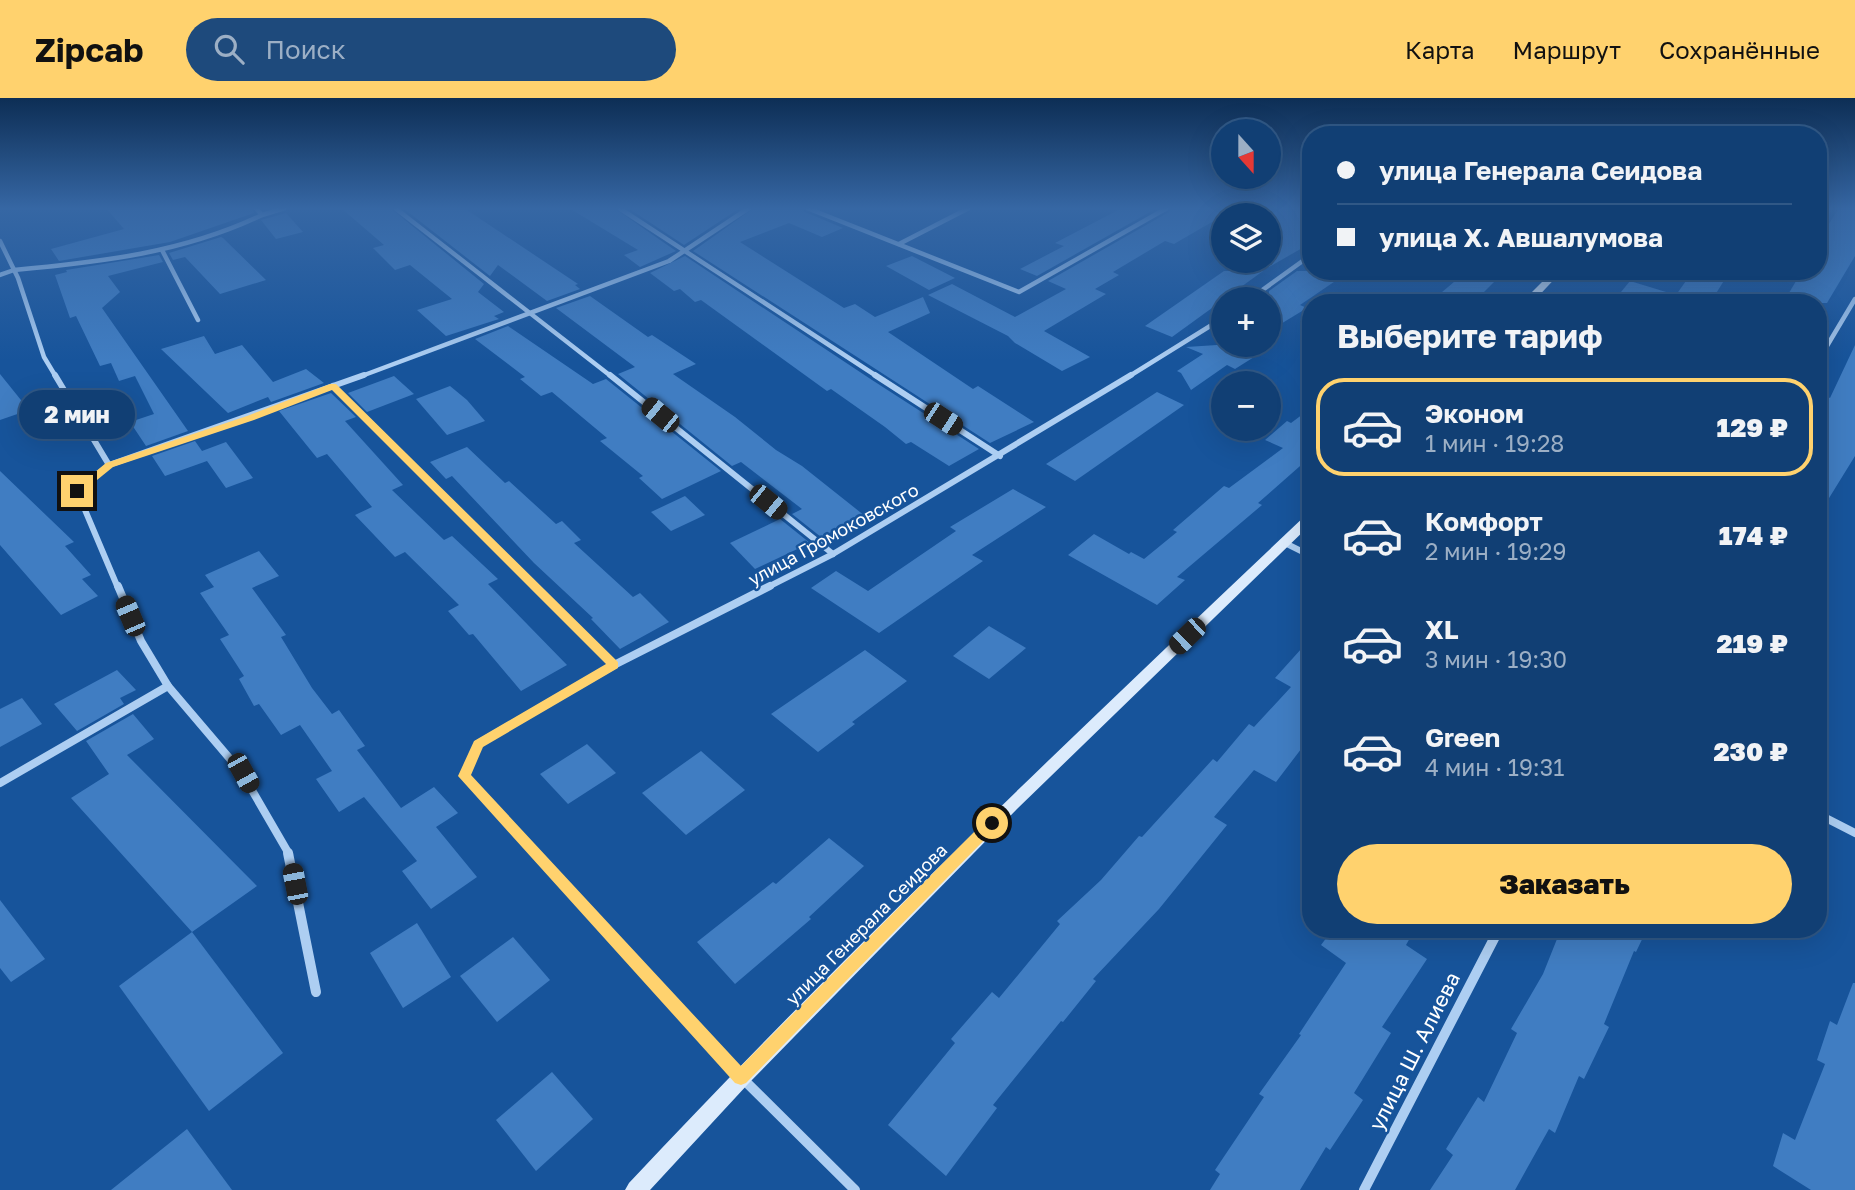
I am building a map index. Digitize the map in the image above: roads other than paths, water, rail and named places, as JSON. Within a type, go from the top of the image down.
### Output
[{"type":"street","points":[[9,259],[44,357],[109,465]]},
{"type":"street","points":[[0,275],[14,270],[96,259]]},
{"type":"street","points":[[167,259],[198,320]]},
{"type":"street","points":[[462,259],[833,554]]},
{"type":"street","points":[[316,992],[290,857],[243,773],[168,686],[141,641],[77,491],[109,465],[251,418],[673,259]]},
{"type":"street","points":[[698,259],[1000,456]]},
{"type":"street","points":[[936,259],[1019,292],[1077,259]]},
{"type":"street","points":[[1267,287],[1302,261]]},
{"type":"street","points":[[1535,294],[1549,280]]},
{"type":"street","points":[[1827,346],[1855,299]]},
{"type":"street","name":"улица Громоковского","points":[[741,1077],[465,776],[478,744],[614,665],[833,554],[1000,456],[1211,325]]},
{"type":"street","points":[[333,386],[614,665]]},
{"type":"street","name":"улица Генерала Сеидова","points":[[636,1190],[741,1077],[1012,804],[1302,526]]},
{"type":"street","points":[[1285,542],[1302,551]]},
{"type":"street","points":[[0,783],[168,686]]},
{"type":"street","points":[[1827,818],[1855,832]]},
{"type":"street","name":"улица Ш. Алиева","points":[[1364,1190],[1494,938]]},
{"type":"street","points":[[741,1077],[855,1190]]}]
